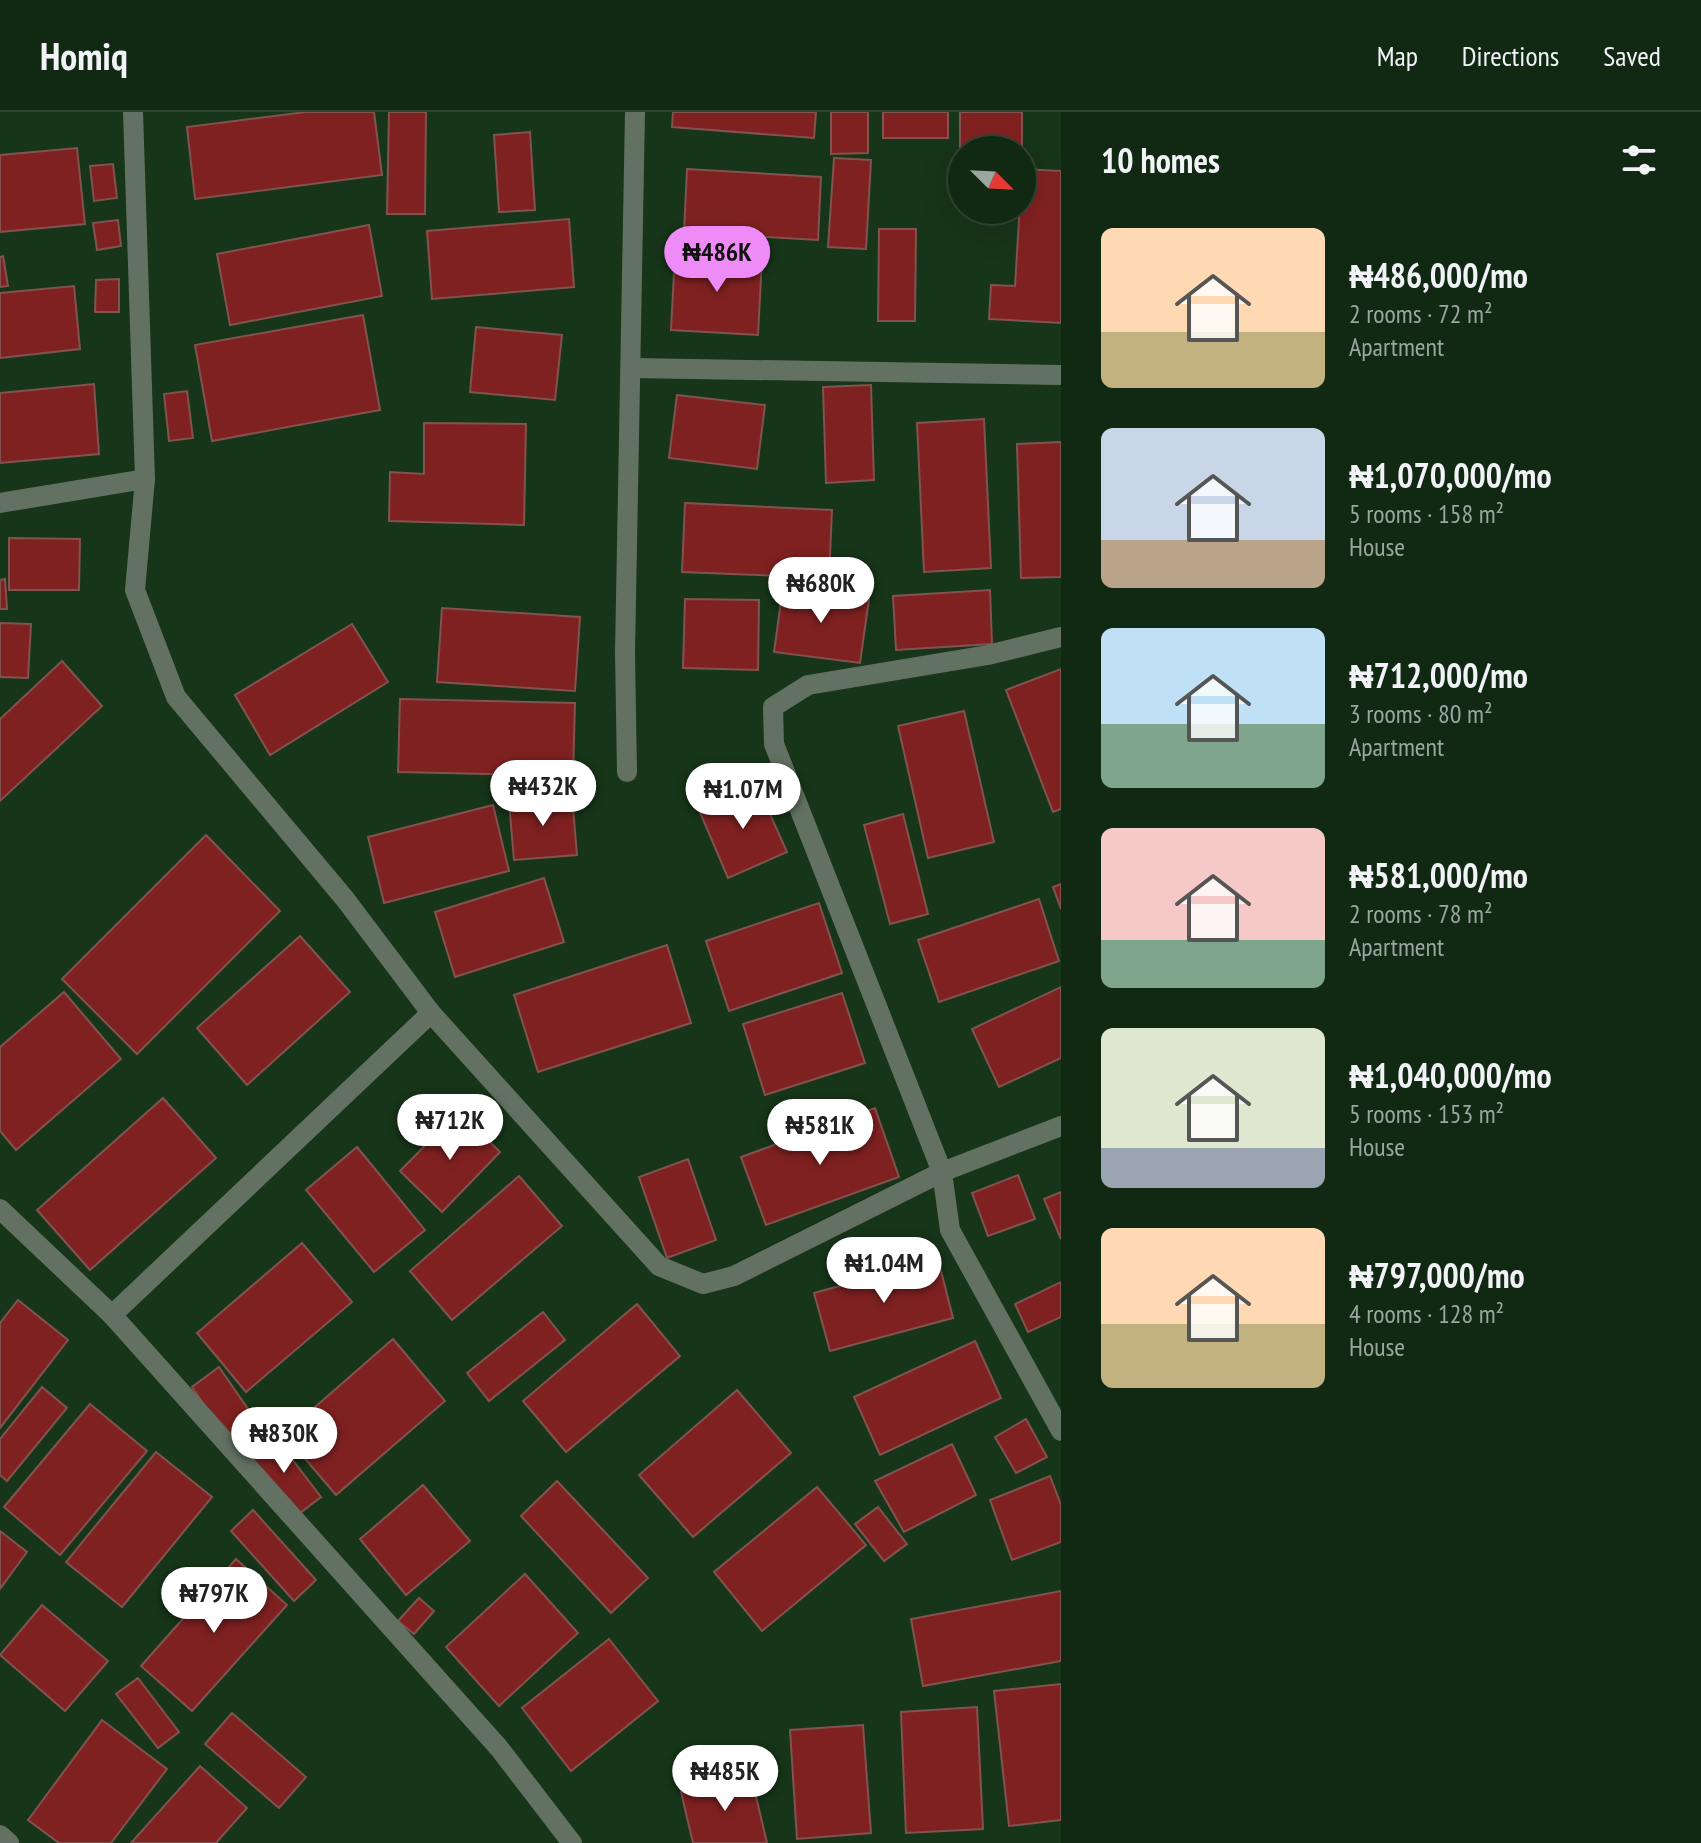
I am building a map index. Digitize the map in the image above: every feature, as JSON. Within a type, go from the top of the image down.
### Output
[{"type":"street","points":[[133,112],[145,479],[135,590],[176,697],[345,899],[431,1013],[659,1266],[703,1284],[734,1276],[942,1172],[1061,1126]]},
{"type":"street","points":[[627,772],[625,653],[635,112]]},
{"type":"street","points":[[632,368],[1061,375]]},
{"type":"street","points":[[0,503],[145,479]]},
{"type":"street","points":[[1061,637],[988,655],[808,685],[773,707],[774,744],[942,1172],[950,1230],[1061,1431]]},
{"type":"street","points":[[112,1315],[431,1013]]},
{"type":"street","points":[[0,1209],[112,1315],[499,1748],[572,1843]]},
{"type":"street","points":[[0,1835],[9,1843]]},
{"type":"building","points":[[306,112],[374,112],[382,175],[195,199],[187,127]]},
{"type":"building","points":[[389,112],[426,112],[425,214],[387,214]]},
{"type":"building","points":[[673,112],[816,112],[814,138],[672,127]]},
{"type":"building","points":[[831,112],[868,112],[868,153],[831,154]]},
{"type":"building","points":[[883,112],[948,112],[948,138],[883,138]]},
{"type":"building","points":[[960,112],[1022,112],[1022,136],[960,136]]},
{"type":"building","points":[[530,132],[535,210],[499,212],[494,135]]},
{"type":"building","points":[[77,148],[85,224],[0,232],[0,155]]},
{"type":"building","points":[[834,158],[871,160],[866,249],[828,247]]},
{"type":"building","points":[[113,164],[117,198],[94,201],[90,166]]},
{"type":"building","points":[[687,169],[821,177],[818,240],[684,232]]},
{"type":"building","points":[[1036,170],[1061,171],[1061,323],[989,319],[991,285],[1015,286],[1019,224],[1036,224]]},
{"type":"building","points":[[569,219],[574,287],[432,299],[427,231]]},
{"type":"building","points":[[118,220],[121,246],[97,250],[93,223]]},
{"type":"building","points":[[369,225],[382,296],[230,325],[217,254]]},
{"type":"building","points":[[879,229],[916,229],[915,321],[878,321]]},
{"type":"building","points":[[675,254],[762,258],[758,335],[671,330]]},
{"type":"building","points":[[3,256],[8,286],[0,287],[0,257]]},
{"type":"building","points":[[119,279],[119,312],[95,312],[96,280]]},
{"type":"building","points":[[74,286],[80,349],[0,358],[0,293]]},
{"type":"building","points":[[363,315],[380,410],[212,441],[195,345]]},
{"type":"building","points":[[476,327],[562,335],[555,400],[470,392]]},
{"type":"building","points":[[94,384],[99,454],[0,463],[0,393]]},
{"type":"building","points":[[871,385],[874,480],[826,483],[823,387]]},
{"type":"building","points":[[187,391],[193,438],[169,441],[164,394]]},
{"type":"building","points":[[677,395],[765,405],[757,469],[669,458]]},
{"type":"building","points":[[984,419],[991,568],[924,572],[917,423]]},
{"type":"building","points":[[424,423],[526,424],[524,525],[389,521],[390,472],[424,474]]},
{"type":"building","points":[[1061,442],[1061,577],[1021,578],[1017,444]]},
{"type":"building","points":[[685,503],[832,510],[829,578],[682,572]]},
{"type":"building","points":[[9,538],[80,539],[79,590],[9,590]]},
{"type":"building","points":[[5,579],[7,609],[0,609],[0,580]]},
{"type":"building","points":[[783,587],[869,599],[860,663],[774,652]]},
{"type":"building","points":[[990,590],[992,644],[896,650],[893,596]]},
{"type":"building","points":[[685,599],[759,600],[758,670],[683,668]]},
{"type":"building","points":[[442,608],[580,617],[575,691],[437,682]]},
{"type":"building","points":[[0,623],[31,624],[28,678],[0,677]]},
{"type":"building","points":[[352,624],[388,682],[270,755],[235,695]]},
{"type":"building","points":[[62,661],[102,706],[0,801],[0,719]]},
{"type":"building","points":[[1061,669],[1061,809],[1053,812],[1006,690]]},
{"type":"building","points":[[400,699],[575,703],[573,776],[398,772]]},
{"type":"building","points":[[964,711],[994,842],[928,858],[898,726]]},
{"type":"building","points":[[757,785],[787,852],[728,878],[699,810]]},
{"type":"building","points":[[572,796],[577,855],[514,860],[509,802]]},
{"type":"building","points":[[493,805],[509,871],[384,903],[368,837]]},
{"type":"building","points":[[903,814],[928,914],[890,924],[864,825]]},
{"type":"building","points":[[206,835],[280,911],[137,1054],[62,979]]},
{"type":"building","points":[[544,878],[564,942],[455,977],[435,912]]},
{"type":"building","points":[[1061,884],[1061,909],[1053,887]]},
{"type":"building","points":[[1039,899],[1059,961],[939,1002],[918,940]]},
{"type":"building","points":[[819,903],[842,973],[729,1011],[706,941]]},
{"type":"building","points":[[300,936],[350,992],[247,1085],[197,1028]]},
{"type":"building","points":[[667,945],[691,1023],[538,1072],[514,995]]},
{"type":"building","points":[[1061,987],[1061,1058],[999,1087],[972,1029]]},
{"type":"building","points":[[64,992],[121,1059],[16,1150],[0,1131],[0,1047]]},
{"type":"building","points":[[842,993],[865,1063],[765,1095],[743,1024]]},
{"type":"building","points":[[163,1098],[216,1158],[90,1270],[37,1210]]},
{"type":"building","points":[[875,1108],[899,1177],[766,1225],[741,1157]]},
{"type":"building","points":[[459,1111],[500,1152],[442,1212],[400,1171]]},
{"type":"building","points":[[357,1147],[425,1230],[374,1272],[306,1190]]},
{"type":"building","points":[[688,1159],[716,1240],[667,1258],[639,1177]]},
{"type":"building","points":[[1018,1175],[1035,1219],[988,1236],[972,1193]]},
{"type":"building","points":[[519,1176],[562,1226],[452,1320],[410,1271]]},
{"type":"building","points":[[1061,1192],[1061,1239],[1044,1199]]},
{"type":"building","points":[[302,1243],[352,1302],[246,1392],[197,1333]]},
{"type":"building","points":[[938,1259],[953,1318],[830,1351],[814,1293]]},
{"type":"building","points":[[1061,1282],[1061,1317],[1028,1332],[1015,1304]]},
{"type":"building","points":[[18,1300],[68,1340],[0,1428],[0,1323]]},
{"type":"building","points":[[637,1304],[680,1356],[566,1452],[523,1401]]},
{"type":"building","points":[[543,1312],[565,1340],[489,1401],[467,1373]]},
{"type":"building","points":[[393,1339],[445,1401],[336,1495],[284,1434]]},
{"type":"building","points":[[975,1341],[1001,1398],[880,1455],[854,1397]]},
{"type":"building","points":[[219,1367],[255,1419],[227,1438],[192,1387]]},
{"type":"building","points":[[42,1387],[67,1408],[7,1481],[0,1475],[0,1439]]},
{"type":"building","points":[[737,1390],[791,1453],[693,1537],[639,1475]]},
{"type":"building","points":[[90,1404],[147,1451],[60,1555],[4,1507]]},
{"type":"building","points":[[1026,1419],[1047,1457],[1016,1473],[995,1437]]},
{"type":"building","points":[[273,1434],[321,1497],[296,1516],[248,1454]]},
{"type":"building","points":[[952,1444],[976,1495],[904,1532],[875,1481]]},
{"type":"building","points":[[156,1452],[212,1497],[122,1607],[66,1562]]},
{"type":"building","points":[[1050,1476],[1061,1505],[1061,1542],[1012,1560],[990,1500]]},
{"type":"building","points":[[557,1481],[648,1578],[611,1613],[521,1516]]},
{"type":"building","points":[[423,1485],[470,1541],[406,1595],[360,1539]]},
{"type":"building","points":[[817,1487],[866,1545],[762,1631],[714,1572]]},
{"type":"building","points":[[878,1507],[907,1544],[884,1561],[855,1524]]},
{"type":"building","points":[[253,1510],[316,1580],[294,1601],[231,1531]]},
{"type":"building","points":[[0,1531],[27,1552],[0,1589]]},
{"type":"building","points":[[236,1559],[287,1605],[192,1711],[141,1666]]},
{"type":"building","points":[[525,1574],[578,1633],[499,1706],[446,1647]]},
{"type":"building","points":[[1061,1591],[1061,1661],[923,1686],[911,1619]]},
{"type":"building","points":[[419,1598],[434,1611],[414,1634],[398,1621]]},
{"type":"building","points":[[42,1605],[108,1661],[65,1711],[0,1655]]},
{"type":"building","points":[[609,1639],[658,1701],[571,1771],[522,1708]]},
{"type":"building","points":[[138,1678],[179,1732],[158,1748],[116,1694]]},
{"type":"building","points":[[1061,1684],[1061,1820],[1009,1826],[994,1691]]},
{"type":"building","points":[[977,1707],[983,1829],[906,1833],[901,1712]]},
{"type":"building","points":[[232,1713],[306,1777],[279,1808],[205,1744]]},
{"type":"building","points":[[102,1720],[167,1769],[111,1843],[59,1843],[28,1820]]},
{"type":"building","points":[[863,1725],[871,1833],[797,1839],[790,1730]]},
{"type":"building","points":[[200,1766],[247,1808],[216,1843],[131,1843]]},
{"type":"building","points":[[751,1775],[767,1843],[693,1843],[681,1792]]}]
